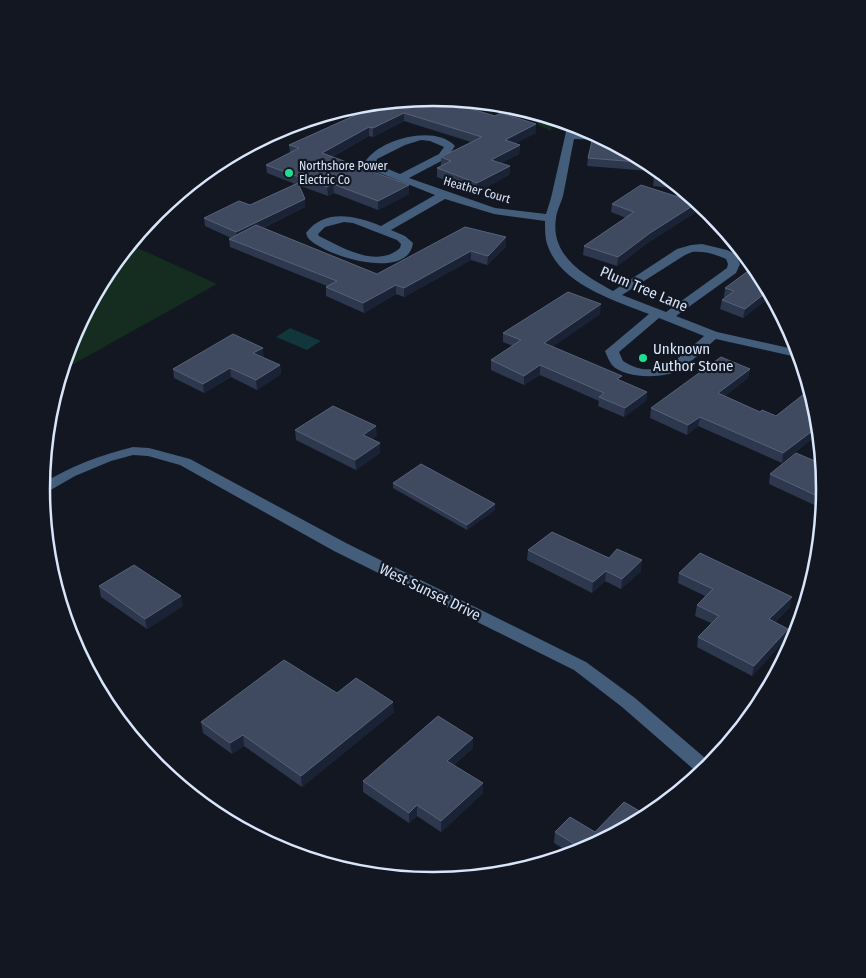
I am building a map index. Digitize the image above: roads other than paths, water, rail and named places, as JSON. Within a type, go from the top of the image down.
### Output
[{"type":"street","name":"Plum Tree Lane","points":[[570,131],[557,198],[550,218],[552,240],[558,255],[569,268],[584,280],[613,296],[662,316],[713,335],[791,352]]},
{"type":"street","name":"Heather Court","points":[[400,178],[443,156],[450,146],[434,138],[407,138],[373,157],[370,162],[371,166],[400,178],[444,195],[494,211],[550,218]]},
{"type":"street","points":[[382,230],[402,238],[407,243],[404,252],[397,257],[376,261],[363,259],[314,238],[312,233],[321,224],[344,219],[355,220],[382,230],[444,195]]},
{"type":"street","points":[[613,296],[681,252],[702,248],[723,253],[731,257],[734,264],[732,270],[612,351],[614,359],[620,366],[653,372],[672,369],[713,335]]},
{"type":"street","name":"West Sunset Drive","points":[[50,485],[70,473],[106,458],[134,451],[149,452],[185,462],[340,547],[580,666],[606,683],[667,738],[700,764]]},
{"type":"place","name":"Northshore Power Electric Co","points":[[289,173]]},
{"type":"place","name":"Unknown Author Stone","points":[[643,358]]}]
